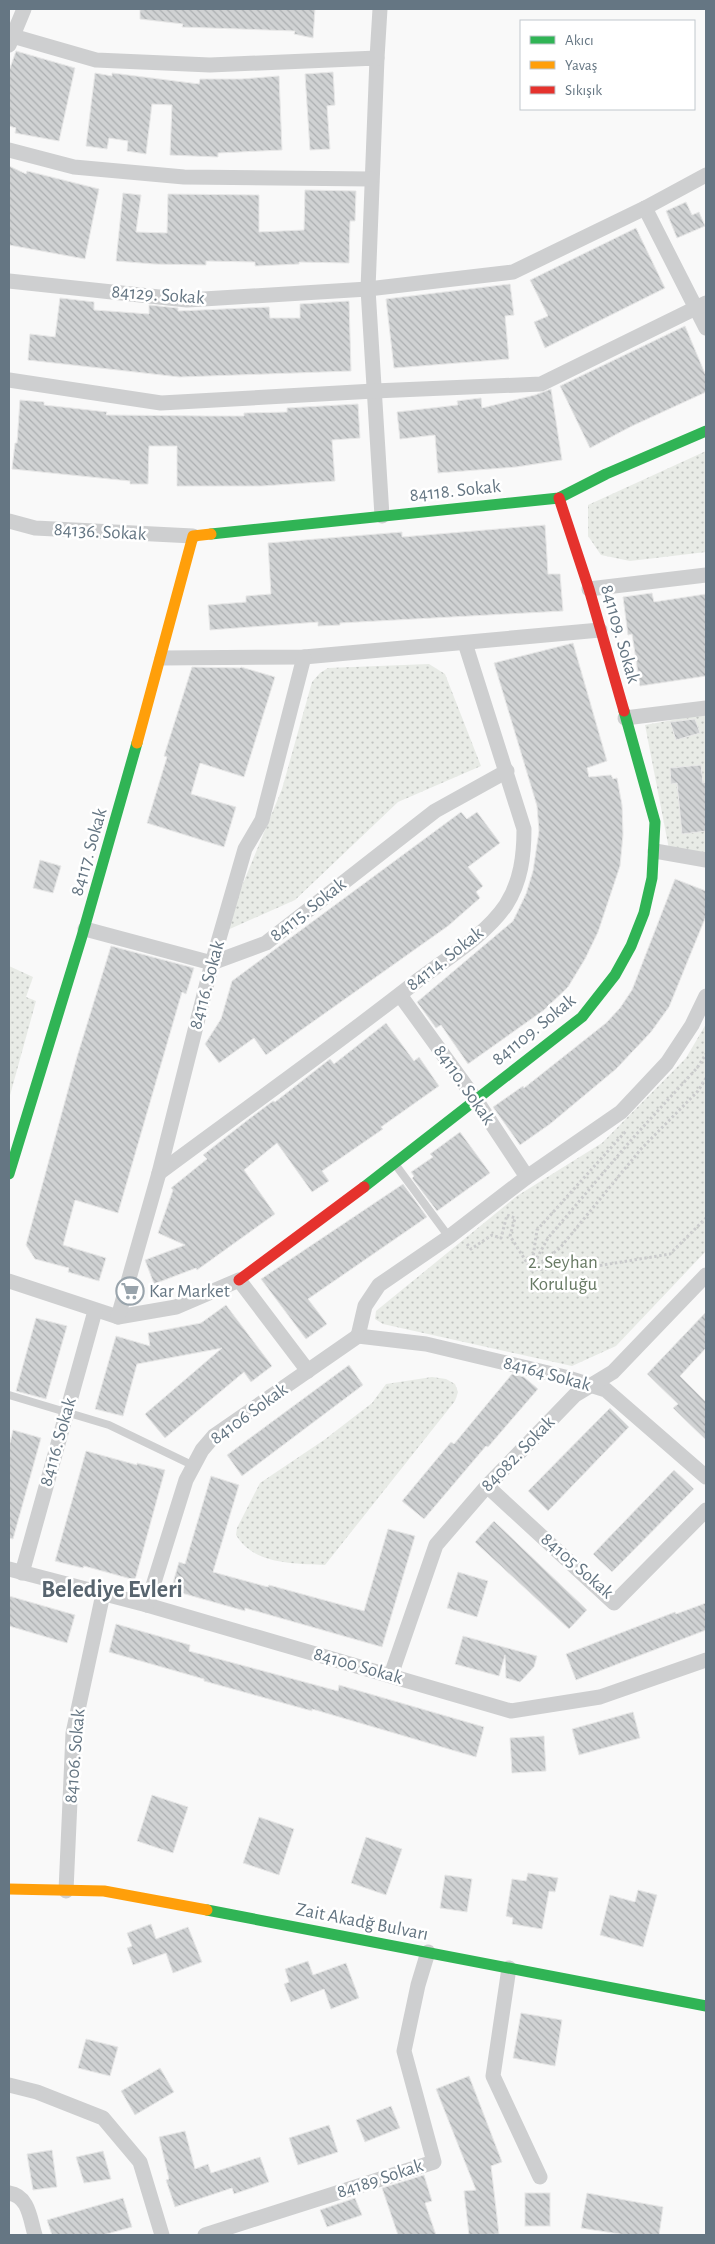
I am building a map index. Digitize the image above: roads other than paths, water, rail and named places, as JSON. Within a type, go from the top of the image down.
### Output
[{"type":"street","points":[[24,9],[10,39],[96,60],[210,65],[377,58]]},
{"type":"street","points":[[380,9],[371,179],[368,289],[382,516]]},
{"type":"street","points":[[9,150],[74,167],[184,177],[371,179]]},
{"type":"street","name":"84129. Sokak","points":[[9,281],[187,300],[368,289],[513,272],[645,208],[706,175]]},
{"type":"street","points":[[645,208],[702,306],[706,328]]},
{"type":"street","points":[[9,380],[161,403],[541,384],[702,306]]},
{"type":"street","name":"84118. Sokak","points":[[193,536],[246,528],[559,498],[606,474],[706,431]]},
{"type":"street","name":"841109. Sokak","points":[[239,1280],[394,1164],[582,1017],[615,975],[631,946],[644,912],[652,878],[655,851],[655,822],[589,589],[559,498]]},
{"type":"street","name":"84136. Sokak","points":[[9,521],[34,528],[193,536]]},
{"type":"street","name":"84117. Sokak","points":[[9,1174],[85,928],[162,658],[193,536]]},
{"type":"street","points":[[589,589],[706,575]]},
{"type":"street","points":[[162,658],[304,657],[600,630]]},
{"type":"street","name":"84114. Sokak","points":[[159,1173],[400,995],[492,921],[506,905],[518,882],[524,856],[524,829],[507,771],[464,643]]},
{"type":"street","name":"84116. Sokak","points":[[118,1318],[159,1173],[212,963],[245,849],[262,820],[304,657]]},
{"type":"street","points":[[625,718],[706,708]]},
{"type":"street","name":"84115. Sokak","points":[[212,963],[266,943],[435,811],[507,771]]},
{"type":"street","points":[[655,851],[706,860]]},
{"type":"street","points":[[85,928],[212,963]]},
{"type":"street","name":"84110. Sokak","points":[[400,995],[476,1100],[526,1176]]},
{"type":"street","points":[[358,1336],[365,1306],[379,1285],[453,1234],[526,1176],[621,1112],[667,1063],[692,1025],[706,996]]},
{"type":"street","points":[[9,1281],[118,1318],[176,1307],[239,1280],[308,1371]]},
{"type":"street","name":"84082. Sokak","points":[[391,1675],[436,1545],[487,1486],[575,1395],[613,1372],[703,1284]]},
{"type":"street","name":"84116. Sokak","points":[[15,1571],[67,1413],[96,1311]]},
{"type":"street","name":"84106 Sokak","points":[[147,1605],[186,1480],[192,1465],[202,1450],[214,1436],[358,1336]]},
{"type":"street","name":"84164 Sokak","points":[[358,1336],[426,1344],[606,1390],[706,1477]]},
{"type":"street","name":"84105 Sokak","points":[[487,1486],[614,1603],[706,1510]]},
{"type":"street","name":"84100 Sokak","points":[[15,1571],[147,1605],[511,1711],[600,1697],[706,1660]]},
{"type":"street","name":"84106. Sokak","points":[[66,1891],[73,1733],[103,1594]]},
{"type":"street","name":"Zait Akadğ Bulvarı","points":[[9,1889],[104,1892],[706,2006]]},
{"type":"street","name":"84189 Sokak","points":[[205,2235],[434,2162],[404,2051],[418,1985],[428,1952]]},
{"type":"street","points":[[509,1968],[493,2076],[540,2177]]},
{"type":"street","points":[[9,2086],[37,2092],[103,2118],[140,2162],[162,2235]]},
{"type":"street","points":[[9,2193],[20,2198],[26,2204],[35,2235]]},
{"type":"lane","points":[[394,1164],[453,1234]]},
{"type":"lane","points":[[9,1395],[128,1432],[192,1465]]},
{"type":"place","name":"Kar Market","points":[[130,1291]]},
{"type":"district","name":"Belediye Evleri","points":[[112,1590]]},
{"type":"park label","name":"2. Seyhan Koruluğu","points":[[563,1273]]}]
